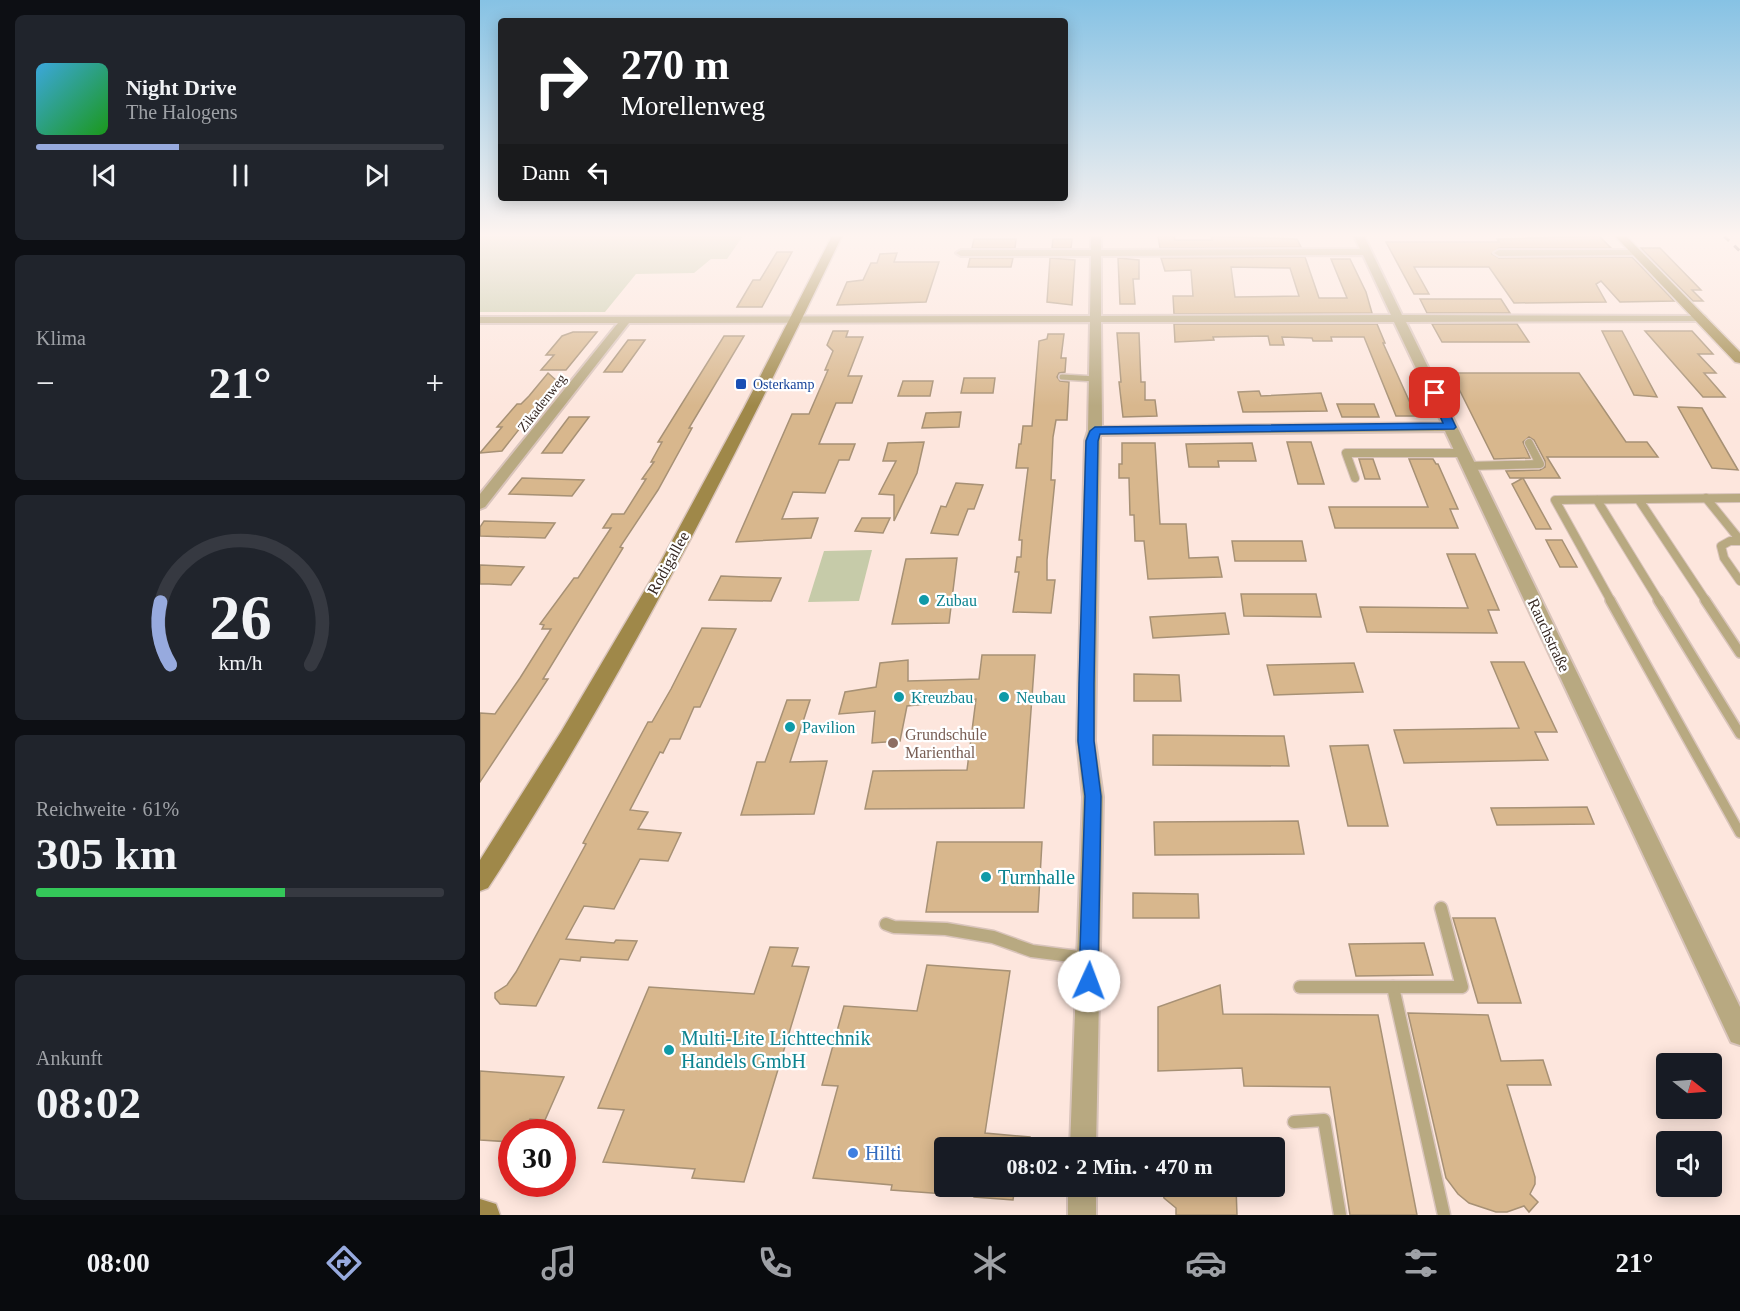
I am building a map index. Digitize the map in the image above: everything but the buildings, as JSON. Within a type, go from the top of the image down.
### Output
[{"type":"main road","name":"Rodigallee","points":[[480,880],[550,770],[628,637],[720,467],[808,293]]},
{"type":"main road","points":[[1675,293],[1740,359]]},
{"type":"main road","points":[[480,1214],[485,1215]]},
{"type":"street","points":[[1083,1137],[1093,796],[1086,741],[1086,684],[1092,441],[1095,431],[1096,293]]},
{"type":"street","name":"Rauchstraße","points":[[1386,293],[1740,1034]]},
{"type":"street","points":[[480,320],[1700,318]]},
{"type":"street","name":"Zikadenweg","points":[[480,504],[626,320]]},
{"type":"street","points":[[1095,431],[1450,427]]},
{"type":"street","points":[[1082,1197],[1082,1215]]},
{"type":"lane","points":[[1062,377],[1096,379]]},
{"type":"lane","points":[[1356,478],[1346,453],[1540,465],[1529,443]]},
{"type":"lane","points":[[1706,498],[1740,540]]},
{"type":"lane","points":[[1740,498],[1555,500],[1740,833]]},
{"type":"lane","points":[[1597,500],[1740,734]]},
{"type":"lane","points":[[1639,500],[1740,653]]},
{"type":"lane","points":[[1740,540],[1730,541],[1721,546],[1724,558],[1740,581]]},
{"type":"lane","points":[[1300,987],[1462,987],[1441,908]]},
{"type":"lane","points":[[886,924],[894,927],[946,929],[993,937],[1032,951],[1057,956],[1090,958]]},
{"type":"lane","points":[[1393,987],[1444,1215]]},
{"type":"lane","points":[[1294,1122],[1324,1120],[1340,1215]]},
{"type":"green space","points":[[480,293],[621,293],[605,312],[480,312]]},
{"type":"green space","points":[[872,550],[859,601],[808,602],[824,551]]},
{"type":"place","name":"Osterkamp","points":[[741,384]]},
{"type":"place","name":"Zubau","points":[[924,600]]},
{"type":"place","name":"Kreuzbau","points":[[899,697]]},
{"type":"place","name":"Neubau","points":[[1004,697]]},
{"type":"place","name":"Pavilion","points":[[790,727]]},
{"type":"place","name":"Grundschule Marienthal","points":[[893,743]]},
{"type":"place","name":"Turnhalle","points":[[986,877]]},
{"type":"place","name":"Multi-Lite Lichttechnik Handels GmbH","points":[[669,1050]]},
{"type":"place","name":"Hilti","points":[[853,1153]]},
{"type":"route","points":[[1089,981],[1093,796],[1086,741],[1086,684],[1092,441],[1095,431],[1450,427],[1435,393]]}]
